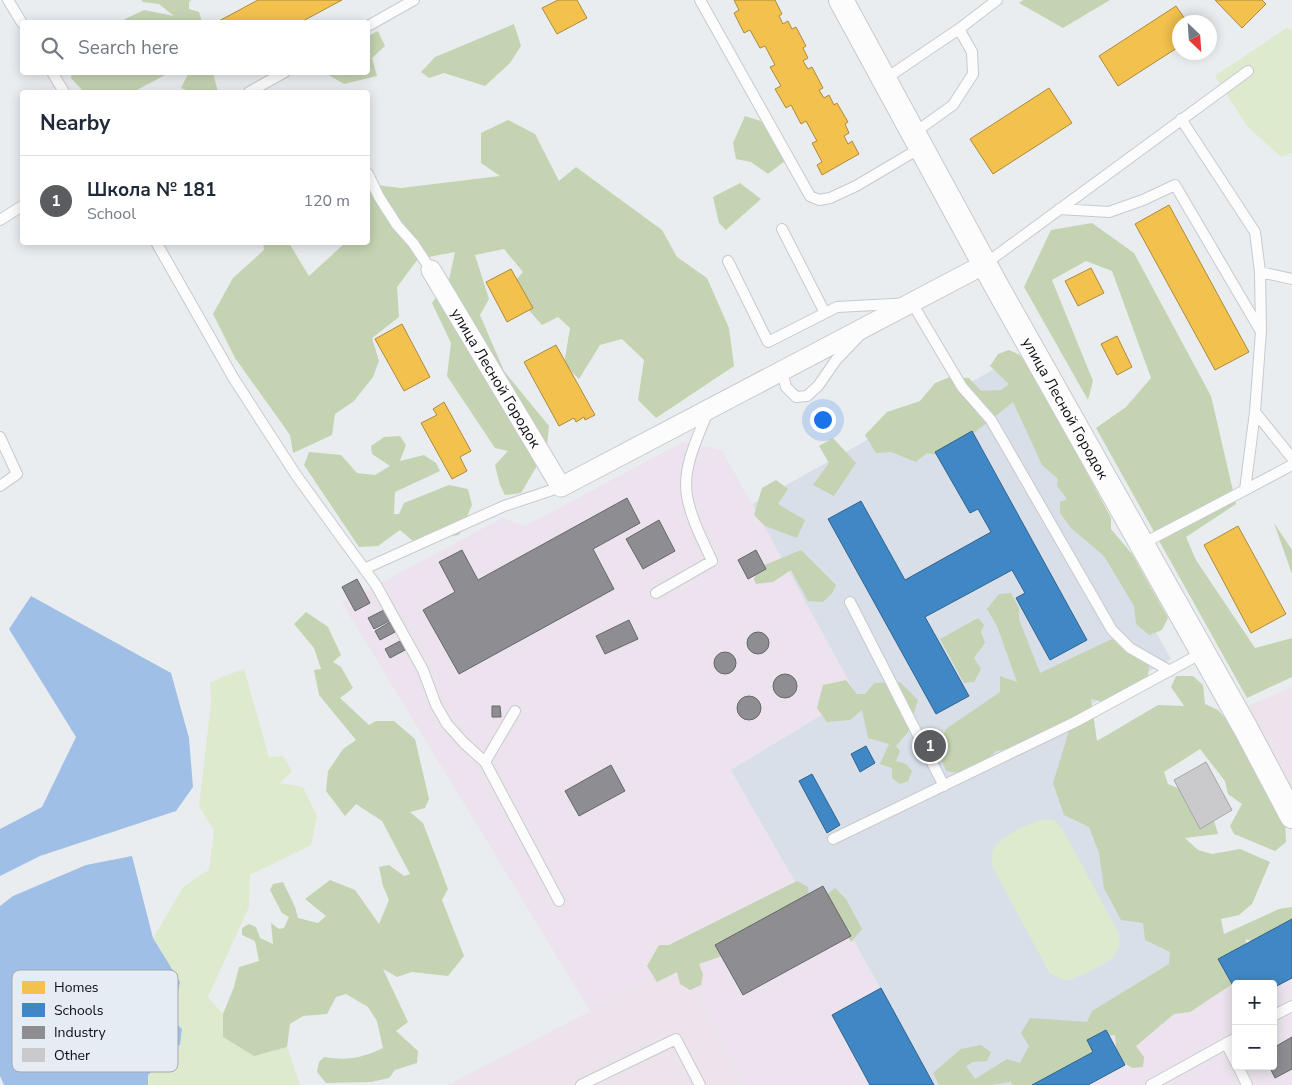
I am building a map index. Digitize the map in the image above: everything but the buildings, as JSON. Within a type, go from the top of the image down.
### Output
[{"type":"street","name":"улица Лесной Городок","points":[[840,0],[985,264],[1246,729],[1292,816]]},
{"type":"street","points":[[561,487],[985,264]]},
{"type":"street","name":"улица Лесной Городок","points":[[432,270],[561,487]]},
{"type":"lane","points":[[8,0],[20,20]]},
{"type":"lane","points":[[370,25],[414,0]]},
{"type":"lane","points":[[700,0],[810,196],[819,200],[830,198],[856,186],[918,140],[953,105],[973,74],[972,52],[960,29]]},
{"type":"lane","points":[[885,80],[960,29],[997,0]]},
{"type":"lane","points":[[985,264],[1248,71]]},
{"type":"lane","points":[[54,75],[63,90]]},
{"type":"lane","points":[[253,90],[280,75]]},
{"type":"lane","points":[[1182,119],[1255,232],[1260,272],[1260,331],[1255,412],[1245,490]]},
{"type":"lane","points":[[370,178],[379,197],[397,225],[413,242],[432,270]]},
{"type":"lane","points":[[1059,210],[1109,212],[1143,200],[1175,185],[1260,331]]},
{"type":"lane","points":[[0,220],[20,207]]},
{"type":"lane","points":[[782,229],[825,313]]},
{"type":"lane","points":[[158,245],[234,379],[296,474],[376,585],[423,670],[436,705],[447,724],[485,762],[559,901]]},
{"type":"lane","points":[[728,261],[768,342],[837,307],[912,303],[962,387],[991,420],[1112,630],[1130,648],[1170,671]]},
{"type":"lane","points":[[1260,272],[1292,279]]},
{"type":"lane","points":[[782,371],[786,387],[796,397],[807,396],[818,386],[836,360],[872,324]]},
{"type":"lane","points":[[656,593],[712,561],[696,525],[687,496],[687,471],[695,444],[709,410]]},
{"type":"lane","points":[[1255,412],[1292,458]]},
{"type":"lane","points":[[0,437],[17,474],[0,486]]},
{"type":"lane","points":[[1141,544],[1292,465]]},
{"type":"lane","points":[[364,569],[504,506],[561,487]]},
{"type":"lane","points":[[850,602],[944,786]]},
{"type":"lane","points":[[833,839],[1076,722],[1202,653]]},
{"type":"lane","points":[[485,762],[515,710]]},
{"type":"lane","points":[[1277,1014],[1292,1006]]},
{"type":"lane","points":[[581,1085],[676,1039],[700,1085]]},
{"type":"lane","points":[[1151,1085],[1232,1040]]},
{"type":"lane","points":[[1226,1043],[1232,1054]]},
{"type":"lane","points":[[1240,1070],[1247,1085]]},
{"type":"shaded area","points":[[1007,362],[1171,659],[1072,715],[1218,959],[1032,1085],[934,1085],[824,887],[804,897],[731,770],[856,694],[752,504]]},
{"type":"shaded area","points":[[683,442],[722,450],[857,694],[731,771],[823,886],[934,1085],[744,1085],[680,964],[590,1011],[342,603],[348,600],[342,587],[357,579],[364,592],[502,518],[525,526]]},
{"type":"shaded area","points":[[1292,687],[1292,793],[1244,708]]},
{"type":"shaded area","points":[[1292,919],[1292,1085],[1032,1085],[1087,1040],[1218,959]]},
{"type":"shaded area","points":[[680,964],[744,1085],[448,1085]]},
{"type":"green space","points":[[141,0],[191,0],[189,2],[189,9],[199,12],[201,20],[123,20],[144,10],[174,16],[159,4],[143,2]]},
{"type":"green space","points":[[1023,0],[1110,0],[1063,28],[1019,3]]},
{"type":"green space","points":[[514,24],[521,46],[510,63],[485,86],[444,73],[429,78],[421,72],[435,57]]},
{"type":"green space","points":[[1288,27],[1292,31],[1292,153],[1281,157],[1247,126],[1215,76]]},
{"type":"green space","points":[[378,31],[385,46],[372,58],[377,76],[344,84],[328,75],[370,75],[370,35]]},
{"type":"green space","points":[[72,75],[165,75],[137,90],[82,90],[71,78]]},
{"type":"green space","points":[[188,75],[214,75],[217,90],[186,90],[181,88]]},
{"type":"green space","points":[[745,116],[764,122],[785,161],[768,174],[751,162],[736,159],[733,143]]},
{"type":"green space","points":[[508,120],[535,134],[559,181],[576,167],[662,230],[677,257],[707,278],[729,328],[734,366],[656,418],[638,400],[644,360],[622,339],[600,345],[579,379],[564,364],[570,328],[558,317],[542,325],[509,288],[523,272],[504,249],[475,255],[489,299],[480,315],[504,371],[549,426],[547,445],[530,453],[538,464],[521,493],[505,495],[500,485],[495,465],[508,451],[495,448],[447,376],[451,343],[432,303],[449,280],[455,252],[418,259],[397,287],[399,317],[372,338],[379,361],[373,377],[354,401],[335,414],[332,435],[293,453],[290,435],[235,358],[213,314],[233,278],[264,250],[263,245],[290,245],[309,276],[343,245],[370,245],[370,184],[401,188],[500,176],[481,163],[481,133]]},
{"type":"green space","points":[[740,183],[761,199],[726,230],[719,223],[713,197]]},
{"type":"green space","points":[[1092,223],[1134,253],[1211,396],[1236,504],[1186,537],[1196,560],[1255,648],[1292,638],[1292,677],[1247,698],[1096,428],[1126,407],[1151,378],[1112,271],[1086,261],[1052,280],[1093,381],[1088,400],[1024,287],[1051,230]]},
{"type":"green space","points":[[1009,350],[1020,355],[1065,418],[1078,456],[1111,518],[1111,529],[1132,554],[1168,618],[1162,630],[1149,635],[1136,624],[1134,606],[1104,556],[1071,528],[1060,513],[1060,502],[1067,499],[1057,486],[1058,479],[1042,465],[1013,402],[945,456],[927,453],[916,462],[891,452],[876,453],[865,435],[887,412],[920,401],[935,383],[950,377],[969,378],[981,391],[1001,390],[1009,384],[990,366],[998,354]]},
{"type":"green space","points":[[400,436],[406,445],[400,461],[424,455],[436,463],[440,471],[395,492],[394,514],[399,514],[404,503],[449,485],[468,489],[472,505],[459,535],[438,538],[420,547],[400,530],[378,546],[359,547],[304,465],[309,452],[341,455],[357,473],[375,475],[390,466],[372,454],[371,446],[384,437]]},
{"type":"green space","points":[[833,438],[856,463],[834,496],[813,485],[829,463],[819,446]]},
{"type":"green space","points":[[776,480],[788,489],[778,504],[805,520],[797,538],[765,526],[754,515],[762,488]]},
{"type":"green space","points":[[1274,523],[1292,550],[1292,574]]},
{"type":"green space","points":[[801,550],[836,585],[833,592],[823,602],[808,601],[791,570],[773,582],[756,584],[754,579],[757,568]]},
{"type":"green space","points":[[1011,593],[1019,608],[1019,619],[1040,673],[1112,639],[1149,665],[1147,688],[1115,705],[1091,699],[1097,741],[1158,705],[1184,706],[1171,687],[1176,676],[1193,676],[1203,685],[1205,704],[1218,710],[1254,752],[1285,818],[1286,842],[1275,851],[1234,834],[1230,826],[1242,804],[1228,794],[1225,781],[1200,749],[1164,772],[1168,784],[1208,801],[1218,834],[1185,838],[1198,850],[1212,854],[1240,849],[1270,862],[1252,904],[1239,915],[1221,919],[1224,934],[1279,909],[1292,907],[1292,936],[1263,946],[1246,939],[1243,977],[1238,980],[1232,980],[1232,984],[1190,1012],[1174,1014],[1136,1046],[1144,1057],[1143,1067],[1132,1068],[1117,1058],[1115,1035],[1101,1037],[1104,1053],[1069,1085],[1013,1085],[1011,1082],[991,1085],[939,1085],[933,1073],[961,1049],[981,1045],[991,1052],[987,1061],[973,1062],[966,1066],[975,1079],[1007,1059],[1020,1063],[1029,1046],[1021,1033],[1030,1018],[1087,1022],[1092,1011],[1169,964],[1170,952],[1145,940],[1143,923],[1121,920],[1104,888],[1099,853],[1089,827],[1064,815],[1053,783],[1069,731],[1039,746],[996,751],[983,764],[963,774],[946,771],[937,749],[946,729],[1000,692],[1000,676],[1017,682],[997,626],[987,609],[999,594]]},
{"type":"green space","points":[[306,612],[328,627],[341,655],[333,662],[341,667],[353,688],[340,698],[369,725],[376,721],[394,721],[415,739],[429,799],[425,808],[410,812],[423,823],[448,889],[442,900],[464,956],[448,976],[412,972],[397,977],[383,969],[408,1022],[396,1031],[418,1051],[417,1063],[395,1070],[389,1078],[371,1082],[326,1083],[317,1072],[319,1062],[324,1057],[354,1058],[383,1048],[377,1021],[368,1007],[346,994],[336,997],[327,1014],[303,1016],[290,1024],[287,1047],[254,1056],[223,1037],[223,1014],[234,987],[239,967],[259,961],[255,941],[242,935],[242,928],[249,924],[256,927],[260,938],[273,944],[271,923],[279,929],[284,928],[289,917],[282,913],[270,890],[273,884],[283,882],[298,918],[318,923],[326,916],[305,899],[330,880],[355,890],[379,924],[389,900],[383,886],[379,867],[389,865],[404,876],[410,874],[382,821],[356,804],[345,816],[326,791],[328,771],[343,749],[356,740],[319,695],[314,670],[321,669],[314,648],[294,624]]},
{"type":"green space","points":[[978,618],[984,625],[981,632],[985,643],[974,658],[981,669],[974,682],[964,683],[940,639]]},
{"type":"green space","points":[[244,669],[269,757],[283,756],[292,771],[280,783],[303,787],[317,816],[311,845],[250,875],[249,907],[208,997],[223,1014],[223,1037],[254,1056],[287,1047],[300,1085],[148,1085],[148,1075],[151,1072],[178,1072],[178,993],[180,982],[178,970],[173,970],[153,938],[184,886],[209,870],[214,830],[199,807],[211,703],[210,683]]},
{"type":"green space","points":[[846,680],[857,694],[865,694],[874,683],[900,682],[918,700],[908,732],[896,746],[900,751],[896,761],[906,764],[912,771],[908,781],[900,784],[892,778],[892,768],[880,764],[889,744],[868,738],[862,710],[850,720],[827,722],[817,708],[823,685]]},
{"type":"green space","points":[[1046,819],[1055,821],[1063,830],[1120,937],[1118,949],[1113,957],[1084,974],[1067,980],[1049,972],[993,868],[992,853],[998,843],[1018,830]]},
{"type":"green space","points":[[797,881],[808,887],[810,907],[733,952],[699,964],[703,974],[701,985],[690,990],[680,984],[677,972],[657,982],[647,966],[659,945],[669,945]]},
{"type":"green space","points":[[835,888],[846,899],[862,929],[851,942],[825,896]]},
{"type":"water","points":[[31,596],[171,673],[189,738],[193,787],[176,811],[40,856],[0,876],[0,829],[42,807],[76,737],[9,629]]},
{"type":"water","points":[[132,856],[153,938],[173,970],[12,970],[12,1072],[151,1072],[148,1075],[148,1085],[4,1085],[0,1076],[0,906],[13,896],[86,865]]},
{"type":"water","points":[[178,1025],[182,1029],[180,1045],[178,1045]]},
{"type":"place","name":"Школа № 181","points":[[930,746]]}]
